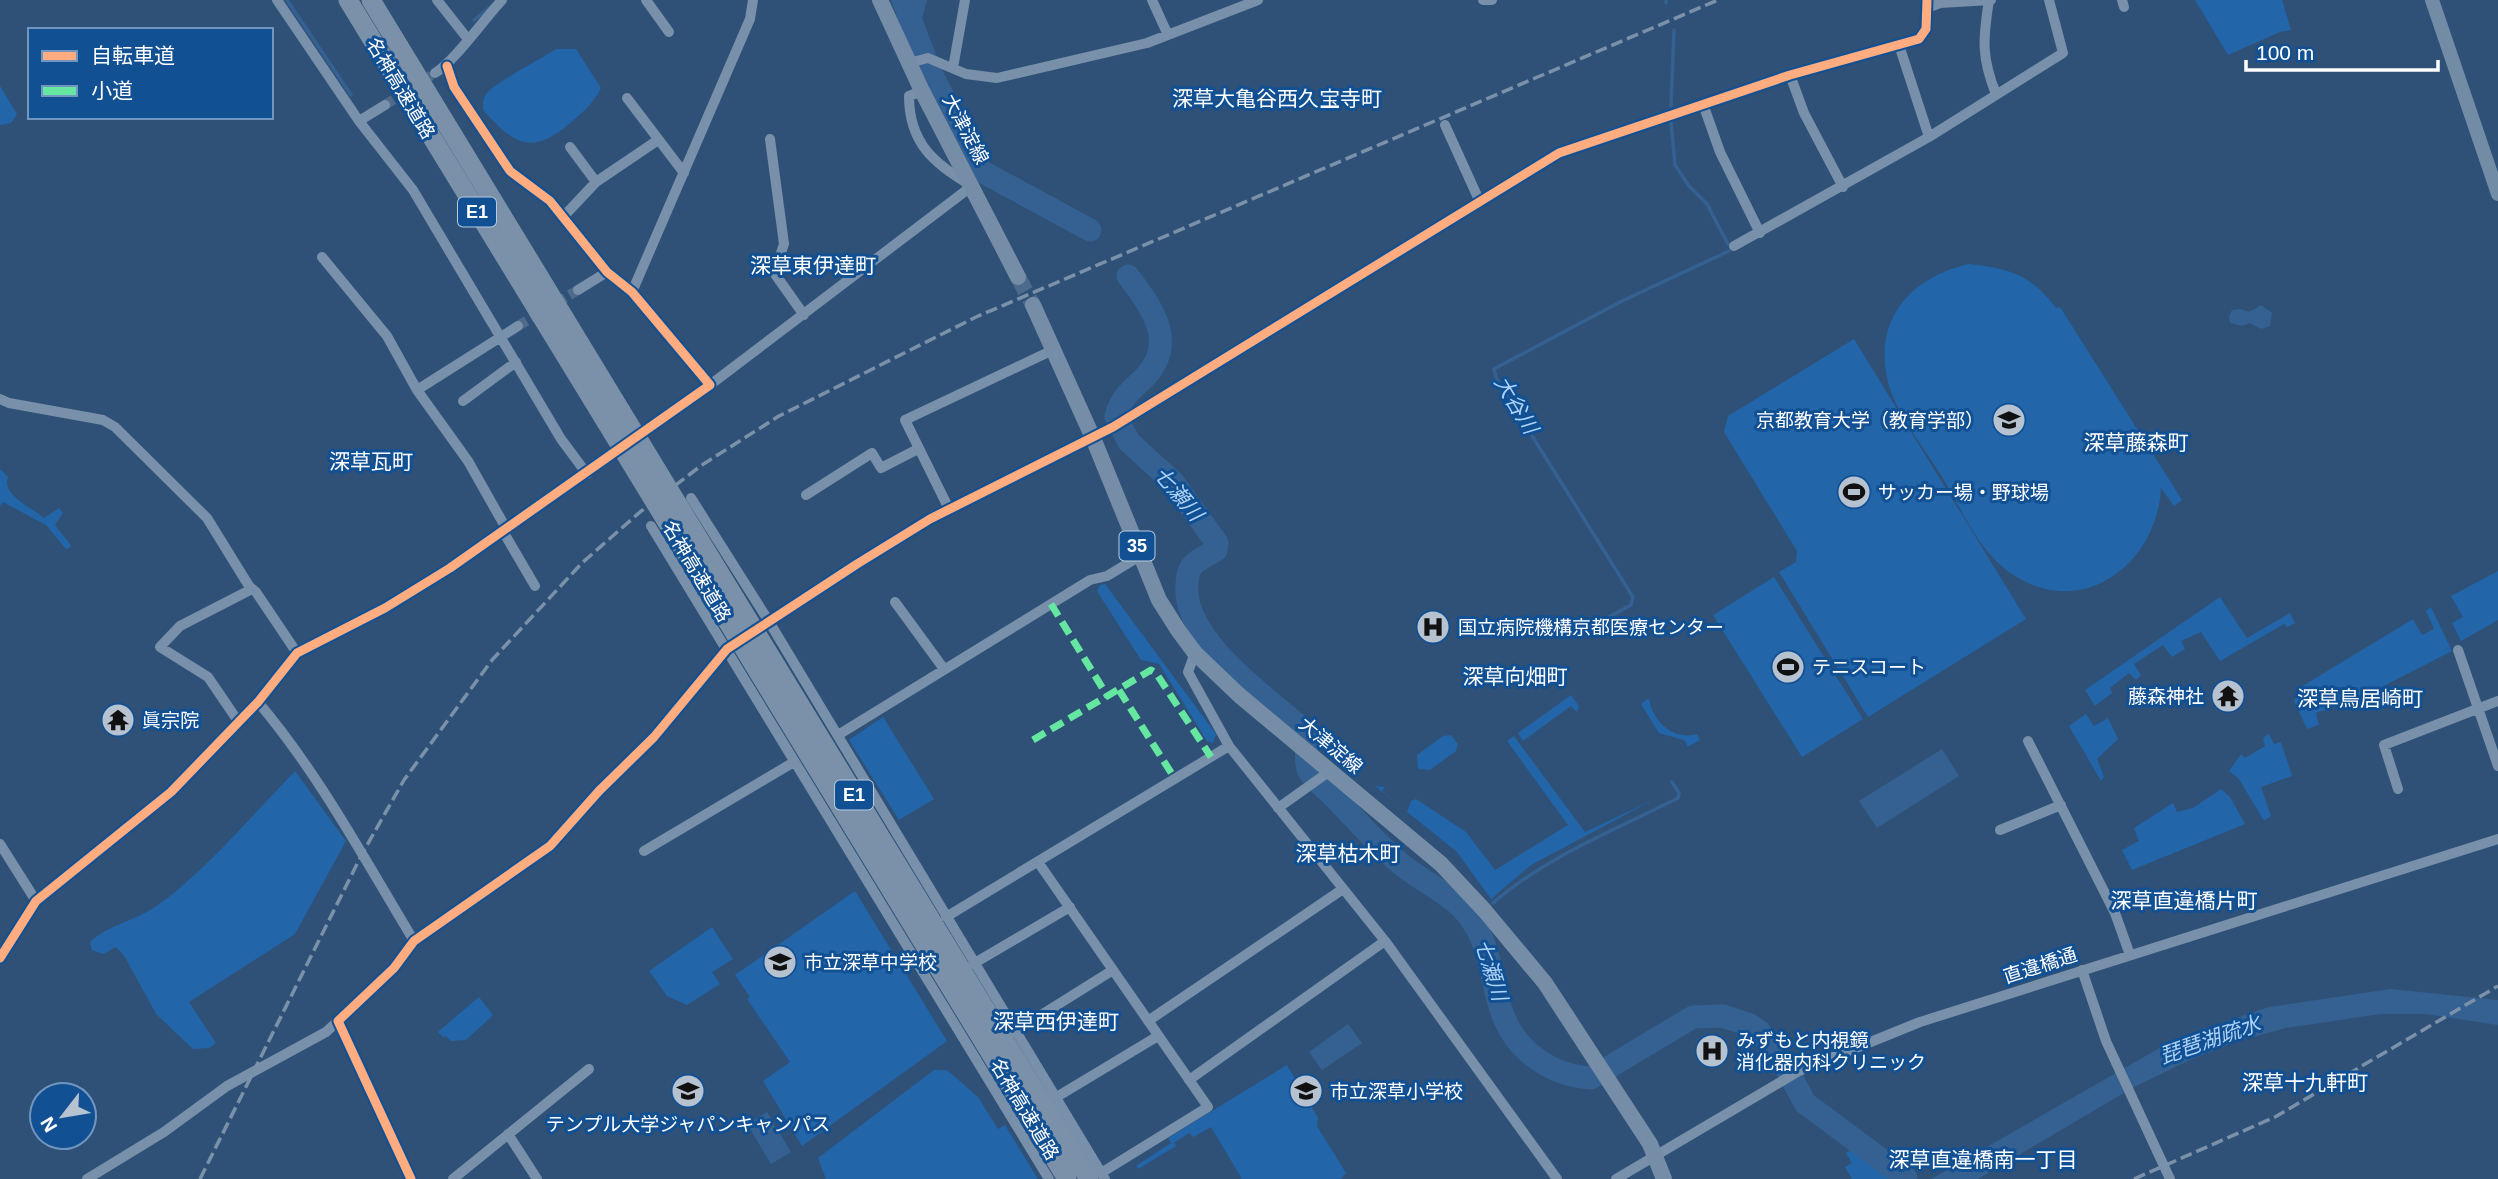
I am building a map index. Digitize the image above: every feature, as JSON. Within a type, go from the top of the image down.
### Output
[{"type":"highway","name":"名神高速道路","points":[[348,0],[1098,1177]]},
{"type":"highway","name":"名神高速道路","points":[[371,0],[613,417],[1067,1179]]},
{"type":"main road","name":"大津淀線","points":[[880,0],[919,60],[922,90],[1018,277]]},
{"type":"main road","name":"大津淀線","points":[[1033,304],[1055,349],[1160,600],[1195,653],[1324,770],[1441,864],[1485,911],[1539,975],[1603,1071],[1654,1155],[1664,1179]]},
{"type":"street","points":[[277,0],[359,121],[414,190],[561,439],[587,474]]},
{"type":"street","points":[[438,0],[467,38]]},
{"type":"street","points":[[435,73],[447,66],[467,38],[502,0]]},
{"type":"street","points":[[646,0],[669,32]]},
{"type":"street","points":[[632,292],[750,19],[753,0]]},
{"type":"street","points":[[953,68],[965,0]]},
{"type":"street","points":[[1152,0],[1168,35]]},
{"type":"street","points":[[919,60],[966,74],[997,78],[1147,43],[1258,0]]},
{"type":"street","points":[[1483,0],[1492,0]]},
{"type":"street","points":[[87,1179],[164,1132],[227,1086],[326,1032],[394,968],[414,941],[550,846],[599,791],[654,737],[727,649],[768,620],[949,509],[1118,424],[1559,153],[1790,75],[1923,36],[1927,4],[1990,0],[1982,44],[1986,69],[1996,94]]},
{"type":"street","points":[[1734,246],[1955,123],[1958,117],[2063,53],[2049,0]]},
{"type":"street","points":[[2432,0],[2498,194]]},
{"type":"street","points":[[1899,45],[1929,137]]},
{"type":"street","points":[[447,66],[454,87],[510,172],[550,201],[607,272],[632,292],[710,385]]},
{"type":"street","points":[[1790,75],[1804,113],[1843,187]]},
{"type":"street","points":[[0,958],[36,901],[168,795],[258,702],[297,653],[385,608],[506,531],[710,385],[972,186],[932,161],[912,127],[909,96],[922,90]]},
{"type":"street","points":[[627,98],[684,173]]},
{"type":"street","points":[[1703,104],[1720,152],[1760,233]]},
{"type":"street","points":[[359,121],[385,105]]},
{"type":"street","points":[[1445,125],[1479,200]]},
{"type":"street","points":[[770,139],[784,244],[779,259],[769,267],[804,315]]},
{"type":"street","points":[[564,216],[596,182],[658,140]]},
{"type":"street","points":[[570,147],[596,182]]},
{"type":"street","points":[[322,257],[387,336],[417,390],[468,461],[535,586]]},
{"type":"street","points":[[578,290],[607,272]]},
{"type":"street","points":[[417,390],[518,326]]},
{"type":"street","points":[[949,509],[905,420],[1055,349]]},
{"type":"street","points":[[463,401],[516,362]]},
{"type":"street","points":[[0,399],[9,403],[103,420],[115,427],[207,518],[297,653]]},
{"type":"street","points":[[806,495],[872,453],[881,468],[918,449]]},
{"type":"street","points":[[691,498],[838,735],[1055,1098],[1098,1177],[1208,1107],[1038,862]]},
{"type":"street","points":[[651,526],[1049,1179]]},
{"type":"street","points":[[838,735],[1090,580],[1107,576],[1140,556]]},
{"type":"street","points":[[238,722],[208,677],[160,647],[180,626],[253,589]]},
{"type":"street","points":[[895,602],[944,668]]},
{"type":"street","points":[[2458,650],[2498,766]]},
{"type":"street","points":[[1195,653],[1188,672],[1229,746],[1385,941],[1557,1179]]},
{"type":"street","points":[[2398,789],[2384,745],[2498,701]]},
{"type":"street","points":[[258,702],[281,729],[414,941]]},
{"type":"street","points":[[2028,741],[2116,913],[2130,955]]},
{"type":"street","points":[[946,917],[1229,746]]},
{"type":"street","points":[[644,851],[794,762]]},
{"type":"street","points":[[1278,808],[1313,784],[1324,770]]},
{"type":"street","points":[[2000,830],[2061,805]]},
{"type":"street","name":"直違橋通","points":[[1616,1179],[1796,1073],[1920,1022],[2498,839]]},
{"type":"street","points":[[0,845],[36,901]]},
{"type":"street","points":[[1148,1021],[1343,888]]},
{"type":"street","points":[[973,964],[1070,907]]},
{"type":"street","points":[[1189,1080],[1385,941]]},
{"type":"street","points":[[1014,1032],[1113,970]]},
{"type":"street","points":[[2082,970],[2118,1065],[2170,1179]]},
{"type":"street","points":[[338,1021],[411,1179]]},
{"type":"street","points":[[1055,1098],[1158,1036]]},
{"type":"street","points":[[453,1179],[589,1069]]},
{"type":"street","points":[[508,1134],[537,1179]]},
{"type":"shaded area","points":[[2195,0],[2282,0],[2291,30],[2280,32],[2228,55]]},
{"type":"shaded area","points":[[556,49],[576,49],[601,88],[587,108],[556,134],[533,143],[523,142],[504,131],[483,110],[484,98],[498,84]]},
{"type":"shaded area","points":[[0,86],[17,114],[11,123],[0,125]]},
{"type":"shaded area","points":[[1969,264],[2018,275],[2037,287],[2056,308],[2060,307],[2182,500],[2174,506],[2161,488],[2156,516],[2146,541],[2130,561],[2111,578],[2088,588],[2064,591],[2038,587],[2012,574],[1991,555],[1973,531],[1907,423],[1890,389],[1885,366],[1885,344],[1899,307],[1928,280]]},
{"type":"shaded area","name":"サッカー場・野球場","points":[[1854,339],[2026,619],[1868,717],[1779,572],[1796,562],[1797,551],[1724,432],[1728,416]]},
{"type":"shaded area","points":[[0,469],[8,477],[7,483],[13,495],[44,518],[59,508],[63,513],[55,525],[71,545],[70,548],[66,549],[46,525],[3,502],[0,506]]},
{"type":"shaded area","points":[[2498,571],[2498,620],[2461,641],[2452,623],[2463,617],[2451,596]]},
{"type":"shaded area","name":"テニスコート","points":[[1774,577],[1863,719],[1802,757],[1713,615]]},
{"type":"shaded area","points":[[1105,584],[1216,734],[1213,743],[1207,741],[1159,664],[1141,660],[1097,591],[1100,585]]},
{"type":"shaded area","points":[[2220,597],[2247,638],[2290,613],[2295,623],[2287,627],[2284,624],[2220,661],[2201,632],[2181,641],[2185,649],[2172,657],[2163,645],[2134,664],[2141,675],[2136,680],[2129,673],[2110,688],[2112,693],[2095,706],[2085,690]]},
{"type":"shaded area","points":[[2431,607],[2452,651],[2356,700],[2316,713],[2319,725],[2307,729],[2294,701],[2301,687],[2413,619],[2422,635],[2434,629],[2426,611]]},
{"type":"shaded area","points":[[1571,695],[1579,706],[1577,712],[1571,706],[1523,741],[1518,733]]},
{"type":"shaded area","points":[[1649,698],[1654,714],[1665,727],[1680,735],[1697,734],[1700,740],[1688,747],[1684,740],[1659,733],[1641,704]]},
{"type":"shaded area","points":[[2086,714],[2094,726],[2108,718],[2118,739],[2097,759],[2104,777],[2101,781],[2069,726]]},
{"type":"shaded area","points":[[883,717],[934,799],[899,820],[849,740]]},
{"type":"shaded area","points":[[2269,734],[2274,744],[2281,742],[2292,776],[2261,787],[2271,816],[2264,821],[2239,779],[2229,771],[2241,754],[2245,758],[2265,746],[2263,738]]},
{"type":"shaded area","points":[[1451,735],[1458,744],[1456,751],[1430,770],[1418,769],[1417,755],[1443,736]]},
{"type":"shaded area","points":[[1514,736],[1585,832],[1651,801],[1531,865],[1491,899],[1457,852],[1407,812],[1411,801],[1416,799],[1466,832],[1495,870],[1568,825],[1507,741]]},
{"type":"shaded area","points":[[295,771],[346,841],[295,934],[189,1002],[216,1043],[209,1048],[193,1049],[156,1014],[125,957],[116,947],[103,954],[92,950],[90,942],[105,931],[155,907],[191,878]]},
{"type":"shaded area","points":[[2221,789],[2230,797],[2245,824],[2132,870],[2122,850],[2139,841],[2134,828],[2173,803],[2177,812],[2193,808]]},
{"type":"shaded area","points":[[855,891],[947,1041],[802,1146],[763,1081],[790,1062],[747,999],[750,997],[735,975]]},
{"type":"shaded area","points":[[712,927],[733,959],[712,972],[720,984],[687,1005],[667,996],[649,971]]},
{"type":"shaded area","points":[[479,997],[493,1015],[466,1040],[451,1041],[438,1032]]},
{"type":"shaded area","points":[[1287,1065],[1318,1118],[1317,1126],[1346,1173],[1341,1179],[1242,1179],[1211,1127],[1193,1137],[1189,1133],[1174,1143],[1176,1146],[1138,1169],[1136,1166],[1171,1143],[1168,1138]]},
{"type":"shaded area","points":[[934,1070],[947,1070],[978,1097],[998,1129],[1005,1125],[1038,1179],[826,1179],[818,1158]]},
{"type":"shaded area","points":[[1854,1148],[1888,1172],[1892,1179],[1852,1179],[1845,1167],[1852,1163],[1846,1153]]},
{"type":"water","points":[[897,0],[927,0],[919,29],[907,34]]},
{"type":"water","points":[[2261,305],[2272,313],[2270,326],[2261,329],[2250,323],[2242,326],[2230,323],[2232,310],[2249,312]]},
{"type":"water","points":[[1942,749],[1959,776],[1877,828],[1859,801]]},
{"type":"water","name":"琵琶湖疏水","points":[[2390,989],[2498,1000],[2498,1025],[2426,1014],[2381,1014],[2286,1028],[2238,1041],[2192,1059],[2134,1087],[1978,1179],[1931,1179],[2177,1038],[2269,1007]]},
{"type":"water","points":[[1348,1024],[1362,1043],[1322,1070],[1309,1052]]},
{"type":"water","points":[[767,1112],[791,1152],[771,1164],[747,1124]]},
{"type":"waterway","points":[[287,0],[351,95]]},
{"type":"waterway","name":"七瀬川","points":[[903,0],[930,71],[981,171],[1090,230]]},
{"type":"waterway","points":[[474,20],[489,8]]},
{"type":"waterway","name":"大谷川","points":[[1671,106],[1674,30]]},
{"type":"waterway","name":"大谷川","points":[[1671,122],[1675,165],[1689,186],[1707,204],[1728,244]]},
{"type":"waterway","name":"大谷川","points":[[1605,619],[1631,605],[1633,597],[1497,380],[1494,369],[1622,301],[1729,251]]},
{"type":"waterway","name":"七瀬川","points":[[1128,276],[1154,315],[1160,342],[1152,369],[1125,397],[1116,417],[1129,442],[1173,482],[1217,543],[1216,550],[1195,563],[1188,575],[1189,606],[1198,626],[1212,647],[1230,666],[1306,732],[1307,765],[1316,780],[1388,853],[1454,901],[1474,923],[1488,958],[1502,1012],[1509,1029],[1521,1045],[1536,1059],[1553,1069],[1591,1078],[1693,1017],[1723,1016],[1750,1025],[1759,1031],[1784,1064],[1805,1103],[1906,1178]]},
{"type":"waterway","name":"大谷川","points":[[1493,903],[1558,858],[1678,798],[1679,793],[1672,782]]},
{"type":"tunnel","points":[[385,105],[435,73]]},
{"type":"tunnel","points":[[1018,277],[1033,305]]},
{"type":"tunnel","points":[[518,326],[578,290]]},
{"type":"railway","points":[[200,1179],[362,854],[404,780],[492,660],[582,563],[640,512],[702,465],[779,416],[976,317],[1718,0]]},
{"type":"railway","points":[[2134,1179],[2275,1117],[2498,986]]},
{"type":"marked path","points":[[1051,604],[1108,697]]},
{"type":"marked path","points":[[1033,740],[1151,670],[1156,673],[1211,757]]},
{"type":"marked path","points":[[1119,690],[1175,779]]},
{"type":"cycle path","points":[[411,1179],[338,1021],[394,968],[414,941],[550,846],[599,791],[654,737],[727,649],[930,519],[1113,427],[1559,153],[1790,75],[1919,39],[1926,29],[1927,0]]},
{"type":"cycle path","points":[[0,958],[36,901],[171,792],[258,702],[297,653],[385,608],[450,568],[710,385],[632,292],[607,272],[550,201],[510,171],[454,87],[447,66]]},
{"type":"place","name":"京都教育大学（教育学部）","points":[[2009,420]]},
{"type":"place","name":"サッカー場・野球場","points":[[1854,492]]},
{"type":"place","name":"国立病院機構京都医療センター","points":[[1433,627]]},
{"type":"place","name":"テニスコート","points":[[1788,667]]},
{"type":"place","name":"藤森神社","points":[[2228,696]]},
{"type":"place","name":"眞宗院","points":[[118,720]]},
{"type":"place","name":"市立深草中学校","points":[[780,962]]},
{"type":"place","name":"みずもと内視鏡 消化器内科クリニック","points":[[1712,1051]]},
{"type":"place","name":"テンプル大学ジャパンキャンパス","points":[[688,1091]]},
{"type":"place","name":"市立深草小学校","points":[[1306,1091]]},
{"type":"district","name":"深草大亀谷西久宝寺町","points":[[1277,99]]},
{"type":"district","name":"深草東伊達町","points":[[813,266]]},
{"type":"district","name":"深草藤森町","points":[[2136,443]]},
{"type":"district","name":"深草瓦町","points":[[371,462]]},
{"type":"district","name":"深草向畑町","points":[[1515,677]]},
{"type":"district","name":"深草鳥居崎町","points":[[2360,699]]},
{"type":"district","name":"深草枯木町","points":[[1348,854]]},
{"type":"district","name":"深草直違橋片町","points":[[2184,901]]},
{"type":"district","name":"深草西伊達町","points":[[1056,1022]]},
{"type":"district","name":"深草十九軒町","points":[[2305,1083]]},
{"type":"district","name":"深草直違橋南一丁目","points":[[1983,1160]]}]
